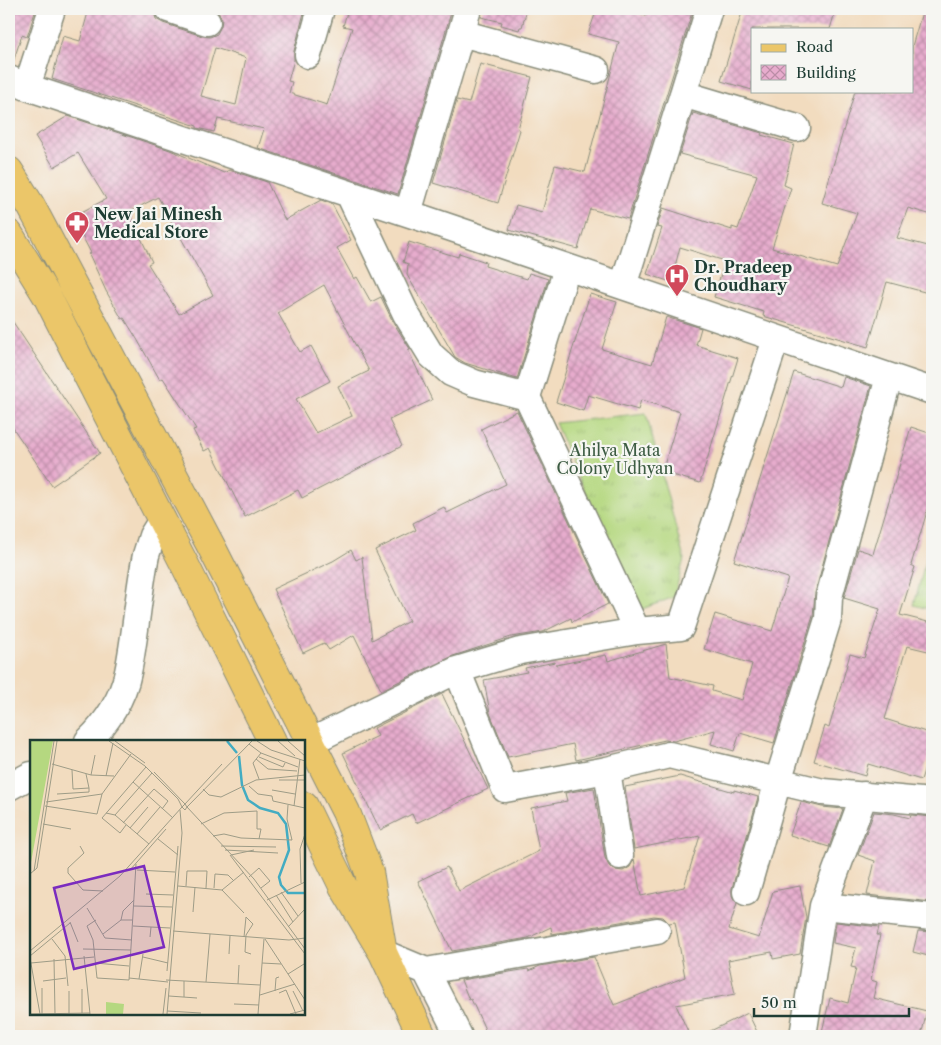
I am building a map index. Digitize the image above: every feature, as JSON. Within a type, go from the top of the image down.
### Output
[{"type":"main road","points":[[9,171],[31,206],[212,548],[346,812],[369,872],[383,953]]},
{"type":"main road","points":[[9,234],[47,296],[162,520],[272,740]]},
{"type":"main road","points":[[148,493],[175,478]]},
{"type":"main road","points":[[305,808],[343,886],[383,953],[422,1036]]},
{"type":"street","points":[[52,9],[18,83],[932,391]]},
{"type":"street","points":[[168,9],[207,22]]},
{"type":"street","points":[[308,55],[321,9]]},
{"type":"street","points":[[622,286],[709,9]]},
{"type":"street","points":[[408,213],[465,21],[596,70]]},
{"type":"street","points":[[683,94],[797,128]]},
{"type":"street","points":[[349,194],[406,314],[431,356],[451,372],[474,383],[527,396]]},
{"type":"street","points":[[567,268],[527,396],[637,631]]},
{"type":"street","points":[[310,742],[457,670],[520,651],[637,631],[681,626],[776,339]]},
{"type":"street","points":[[746,892],[828,619],[829,597],[889,377]]},
{"type":"street","points":[[89,740],[109,716],[118,700],[128,674],[146,555],[152,536],[162,520]]},
{"type":"street","points":[[457,670],[505,789],[669,756],[824,792],[932,802]]},
{"type":"street","points":[[607,770],[620,856]]},
{"type":"street","points":[[9,787],[30,776]]},
{"type":"street","points":[[803,1036],[823,906],[864,795]]},
{"type":"street","points":[[823,906],[932,917]]},
{"type":"street","points":[[383,953],[426,971],[658,931]]},
{"type":"street","points":[[426,971],[459,1036]]},
{"type":"green space","name":"Ahilya Mata Colony Udhyan","points":[[646,413],[684,559],[674,597],[637,611],[555,423]]},
{"type":"green space","points":[[932,536],[932,610],[914,605]]},
{"type":"building","points":[[9,9],[36,9],[27,37],[22,35],[12,65],[9,64]]},
{"type":"building","points":[[89,9],[153,9],[156,19],[163,23],[210,37],[217,34],[222,19],[218,12],[213,9],[305,9],[288,81],[292,82],[289,93],[327,105],[352,28],[343,26],[348,9],[452,9],[398,194],[258,148],[264,129],[218,119],[214,132],[197,128],[197,126],[52,79],[63,36],[80,41]],"holes":[[[215,48],[246,58],[236,105],[201,96]]]},
{"type":"building","points":[[483,9],[527,9],[522,27],[519,30],[501,25],[502,22],[481,17]]},
{"type":"building","points":[[597,9],[619,9],[646,16],[648,9],[693,9],[628,219],[590,209],[578,249],[509,230],[516,205],[542,212],[555,165],[585,172],[619,42],[588,34]]},
{"type":"building","points":[[743,9],[836,9],[830,28],[751,28],[751,90],[721,81]]},
{"type":"building","points":[[923,9],[932,9],[932,215],[908,208],[897,238],[932,247],[932,294],[887,282],[868,347],[763,316],[764,312],[714,297],[725,261],[680,247],[671,282],[647,274],[662,228],[657,227],[663,208],[732,230],[732,227],[738,229],[757,175],[680,154],[693,113],[794,144],[784,185],[791,188],[772,248],[837,267],[857,213],[822,203],[855,92],[914,92],[914,39]]},
{"type":"building","points":[[480,64],[532,77],[518,129],[520,130],[498,203],[433,183],[457,100],[469,103]]},
{"type":"building","points":[[68,116],[170,150],[224,173],[229,170],[267,182],[285,220],[321,200],[332,204],[351,240],[337,248],[354,279],[357,277],[371,302],[381,297],[393,322],[410,349],[408,350],[432,400],[389,420],[402,446],[302,498],[298,490],[245,517],[210,448],[204,451],[193,430],[196,429],[163,378],[160,380],[124,318],[122,319],[106,291],[89,254],[91,253],[72,217],[106,199],[78,153],[54,167],[35,136]],"holes":[[[158,197],[213,295],[179,314],[148,264],[152,262],[129,212]],[[324,285],[369,371],[338,386],[352,416],[316,433],[296,399],[330,381],[311,346],[300,352],[278,313]]]},
{"type":"building","points":[[409,242],[458,257],[459,253],[486,262],[485,266],[527,279],[529,273],[548,279],[517,379],[465,363],[455,357],[407,275],[408,264],[403,262]]},
{"type":"building","points":[[590,294],[617,302],[602,349],[652,364],[666,317],[701,328],[696,345],[738,358],[700,483],[662,472],[680,412],[641,400],[638,410],[588,395],[583,411],[556,402]]},
{"type":"building","points":[[9,316],[100,453],[52,486],[9,422]]},
{"type":"building","points":[[794,372],[841,387],[844,377],[871,386],[815,593],[813,616],[774,743],[740,733],[734,751],[711,744],[715,730],[674,741],[665,740],[576,760],[573,744],[508,757],[490,713],[484,680],[527,672],[525,668],[555,662],[556,665],[606,655],[608,661],[666,644],[670,677],[713,686],[712,691],[742,700],[752,664],[704,649],[715,614],[772,631],[788,578],[734,561]]},
{"type":"building","points":[[517,411],[608,604],[572,622],[571,618],[543,632],[511,637],[453,656],[381,690],[354,635],[329,650],[324,643],[303,653],[273,589],[333,561],[351,550],[356,560],[362,557],[372,640],[409,621],[375,550],[416,530],[413,523],[444,507],[447,513],[506,484],[481,429]]},
{"type":"building","points":[[911,427],[932,434],[932,495],[911,565],[915,567],[900,615],[932,623],[932,652],[907,646],[885,719],[932,734],[932,745],[921,780],[868,764],[865,776],[814,761],[825,726],[829,728],[850,654],[864,658],[880,609],[844,598],[858,549],[873,554]]},
{"type":"building","points":[[442,694],[488,789],[416,823],[412,814],[380,830],[343,753],[378,736],[374,728]]},
{"type":"building","points":[[680,776],[758,797],[732,888],[732,896],[737,903],[729,929],[759,938],[773,891],[800,886],[806,917],[800,954],[773,959],[772,952],[728,960],[735,994],[676,1005],[690,1036],[488,1036],[461,980],[528,969],[529,971],[540,966],[594,957],[614,1005],[685,977],[675,922],[669,923],[663,917],[654,916],[552,934],[551,927],[528,938],[452,951],[418,881],[447,867],[459,891],[539,851],[531,808],[567,801],[565,793],[594,788],[605,858],[609,866],[615,870],[623,871],[630,867],[634,859],[641,896],[684,887],[700,836],[634,849],[625,787]]},
{"type":"building","points":[[801,802],[843,809],[829,847],[790,835]]},
{"type":"building","points":[[874,812],[910,818],[911,815],[932,817],[932,902],[867,895],[875,861],[858,855]]},
{"type":"building","points":[[836,922],[879,927],[877,935],[880,935],[871,980],[877,982],[873,998],[927,1011],[921,1036],[821,1036],[830,998],[848,1003],[856,968],[851,967],[856,948],[833,943]]},
{"type":"building","points":[[918,931],[932,932],[932,957],[913,952]]},
{"type":"building","points":[[748,1013],[759,1036],[700,1036]]},
{"type":"place","name":"New Jai Minesh Medical Store","points":[[77,244]]},
{"type":"place","name":"Dr. Pradeep Choudhary","points":[[677,297]]}]
